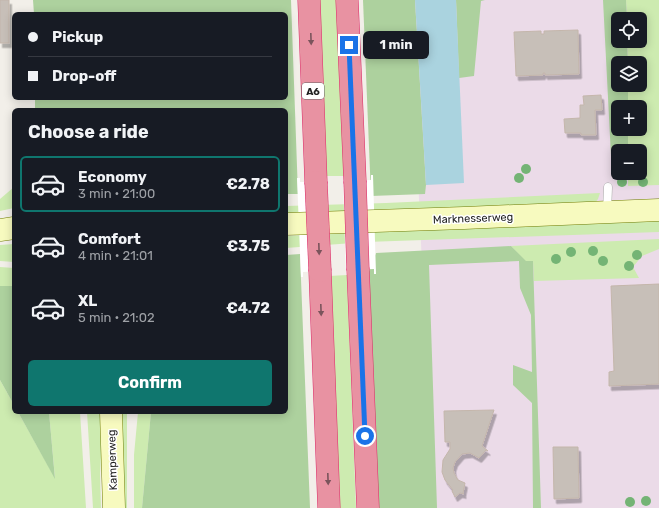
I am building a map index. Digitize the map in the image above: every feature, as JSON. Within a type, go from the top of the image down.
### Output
[{"type":"highway","name":"A6","points":[[309,0],[329,508]]},
{"type":"highway","points":[[347,0],[368,508]]},
{"type":"main road","name":"Marknesserweg","points":[[288,224],[659,210]]},
{"type":"main road","points":[[0,230],[12,228]]},
{"type":"main road","points":[[0,240],[12,240]]},
{"type":"main road","name":"Kamperweg","points":[[111,414],[114,508]]},
{"type":"lane","points":[[607,213],[608,187]]},
{"type":"shaded area","points":[[410,0],[659,0],[659,508],[433,508]]},
{"type":"green space","points":[[33,0],[291,0],[298,194],[288,194],[288,108],[35,108],[35,100],[288,100],[288,12],[34,12]]},
{"type":"green space","points":[[316,0],[339,0],[344,176],[325,176]]},
{"type":"green space","points":[[363,0],[415,0],[426,185],[425,194],[371,196]]},
{"type":"green space","points":[[456,0],[485,0],[481,1],[474,76],[459,78]]},
{"type":"green space","points":[[603,0],[626,0],[627,12],[611,12],[611,48],[627,48],[628,56],[611,56],[611,92],[628,92],[628,100],[611,100],[611,136],[628,136],[628,144],[611,144],[611,156]]},
{"type":"green space","points":[[626,0],[659,0],[659,185],[628,186],[628,180],[647,180],[647,144],[628,144],[628,136],[647,136],[647,100],[628,100],[628,92],[647,92],[647,56],[628,56],[627,48],[647,48],[647,12],[627,12]]},
{"type":"green space","points":[[12,189],[12,208],[0,211],[0,199]]},
{"type":"green space","points":[[600,193],[595,203],[288,214],[288,206]]},
{"type":"green space","points":[[659,219],[659,232],[366,242],[288,248],[288,236]]},
{"type":"green space","points":[[659,239],[659,249],[642,256],[633,267],[639,278],[534,281],[533,261],[525,261],[511,246]]},
{"type":"green space","points":[[12,244],[12,262],[0,261],[0,245]]},
{"type":"green space","points":[[511,246],[526,261],[533,261],[541,508],[533,508],[532,403],[513,385],[513,365],[532,372],[531,315],[520,288],[519,261],[429,265],[437,508],[373,508],[366,279],[376,253]]},
{"type":"green space","points":[[300,254],[310,508],[142,508],[151,414],[288,414],[288,255]]},
{"type":"green space","points":[[0,267],[12,268],[12,286],[0,286]]},
{"type":"green space","points":[[347,275],[356,508],[338,508],[329,276]]},
{"type":"green space","points":[[0,286],[12,286],[12,401],[0,380]]},
{"type":"green space","points":[[0,380],[12,401],[12,414],[19,414],[55,478],[49,414],[80,414],[86,508],[0,508]]},
{"type":"green space","points":[[19,414],[49,414],[55,479]]},
{"type":"green space","points":[[87,414],[104,414],[100,473],[101,508],[93,508]]},
{"type":"green space","points":[[118,414],[127,414],[127,508],[121,508]]},
{"type":"green space","points":[[138,414],[151,414],[142,508],[134,508],[134,455]]},
{"type":"water","points":[[415,0],[456,0],[464,183],[426,185]]},
{"type":"pier","points":[[371,175],[373,175],[376,274],[374,274],[374,269],[349,270],[349,275],[346,275],[343,177],[345,176],[346,181],[371,180]]},
{"type":"pier","points":[[325,177],[327,177],[331,276],[320,271],[303,272],[303,277],[301,277],[297,178],[300,178],[300,182],[325,182]]},
{"type":"building","points":[[0,0],[9,0],[9,43],[0,43]]},
{"type":"building","points":[[578,30],[579,74],[545,75],[545,73],[543,73],[543,75],[516,76],[514,32],[541,31],[541,34],[544,34],[544,31]]},
{"type":"building","points":[[601,95],[602,110],[595,110],[596,135],[565,133],[564,119],[580,118],[580,105],[584,105],[583,96]]},
{"type":"building","points":[[659,284],[659,384],[609,386],[609,372],[614,371],[611,286]]},
{"type":"building","points":[[494,410],[482,446],[488,451],[486,450],[479,458],[470,453],[462,454],[455,462],[453,468],[454,473],[458,480],[465,483],[464,494],[460,493],[455,497],[452,491],[453,490],[445,480],[442,472],[443,460],[450,449],[450,442],[445,442],[444,411]]},
{"type":"building","points":[[553,447],[578,447],[579,498],[554,499]]},
{"type":"route","points":[[349,45],[365,436]]}]
